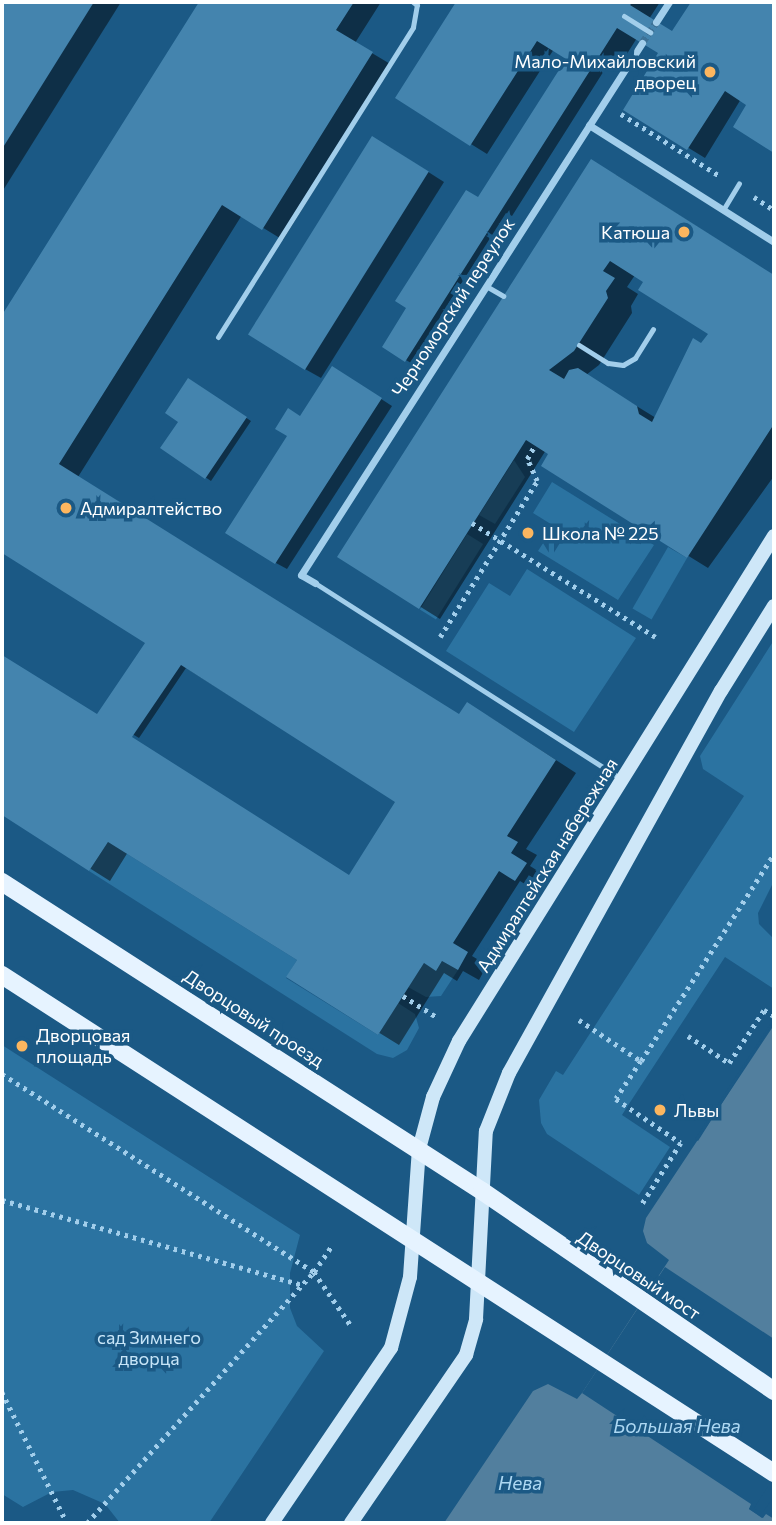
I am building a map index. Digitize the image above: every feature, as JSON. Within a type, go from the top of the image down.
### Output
[{"type":"main road","name":"Адмиралтейская набережная","points":[[272,1523],[391,1348],[404,1313],[419,1149],[433,1097],[459,1041],[774,536]]},
{"type":"main road","points":[[351,1523],[466,1355],[476,1319],[486,1131],[509,1073],[721,691],[774,606]]},
{"type":"main road","name":"Дворцовый проезд","points":[[2,882],[482,1191]]},
{"type":"main road","points":[[2,975],[478,1279],[774,1473]]},
{"type":"main road","name":"Дворцовый мост","points":[[482,1191],[633,1298],[774,1391]]},
{"type":"street","points":[[656,22],[669,2]]},
{"type":"street","name":"Черноморский переулок","points":[[315,583],[301,575],[642,43]]},
{"type":"street","points":[[589,125],[774,242]]},
{"type":"lane","points":[[218,337],[413,27],[417,5],[413,2]]},
{"type":"lane","points":[[624,16],[650,32]]},
{"type":"lane","points":[[723,210],[738,185]]},
{"type":"lane","points":[[486,286],[503,296]]},
{"type":"lane","points":[[579,345],[608,363],[623,365],[635,358],[653,329]]},
{"type":"lane","points":[[315,583],[624,780]]},
{"type":"path","points":[[615,110],[774,210]]},
{"type":"path","points":[[428,656],[537,481],[527,459],[535,445]]},
{"type":"path","points":[[472,523],[656,637]]},
{"type":"path","points":[[641,1206],[681,1143],[616,1099],[774,854]]},
{"type":"path","points":[[403,996],[437,1017]]},
{"type":"path","points":[[688,1036],[729,1063],[764,1010],[774,1016]]},
{"type":"path","points":[[579,1020],[641,1060]]},
{"type":"path","points":[[2,1074],[314,1272],[352,1327]]},
{"type":"path","points":[[2,1200],[302,1285]]},
{"type":"path","points":[[87,1523],[314,1272],[332,1245]]},
{"type":"path","points":[[2,1392],[67,1523]]},
{"type":"green space","points":[[514,460],[525,477],[495,524],[479,515]]},
{"type":"green space","points":[[552,482],[654,545],[618,600],[538,551],[554,526],[533,513]]},
{"type":"green space","points":[[467,534],[483,544],[436,620],[420,609]]},
{"type":"green space","points":[[668,547],[687,558],[652,619],[632,608]]},
{"type":"green space","points":[[527,569],[636,638],[574,732],[446,651],[489,583],[510,596]]},
{"type":"green space","points":[[774,640],[774,881],[758,913],[759,924],[774,939],[774,989],[725,957],[622,1115],[670,1147],[639,1195],[547,1134],[541,1123],[539,1100],[556,1071],[563,1075],[744,796],[703,769],[700,756]]},
{"type":"green space","points":[[108,842],[297,960],[286,978],[378,1035],[398,1003],[415,1014],[419,1028],[407,1050],[393,1058],[377,1054],[89,871]]},
{"type":"green space","points":[[442,961],[458,970],[441,996],[426,997],[408,987],[424,963],[436,970]]},
{"type":"green space","name":"сад Зимнего дворца","points":[[2,1045],[300,1235],[290,1273],[290,1308],[297,1326],[324,1351],[209,1523],[120,1523],[105,1504],[73,1490],[52,1492],[23,1507],[2,1494]]},
{"type":"water","name":"Большая Нева","points":[[774,1025],[774,1471],[749,1509],[763,1518],[774,1501],[774,1523],[444,1523],[533,1391],[548,1384],[577,1399],[582,1393],[669,1260],[647,1243],[643,1231],[646,1218]]},
{"type":"pier","points":[[774,1021],[698,1141],[695,1139]]},
{"type":"pier","points":[[665,1267],[774,1339],[774,1477],[754,1508],[762,1513],[774,1497],[774,1519],[766,1514],[762,1518],[749,1509],[751,1504],[582,1393]]},
{"type":"building","points":[[2,2],[94,2],[2,149]]},
{"type":"building","name":"Адмиралтейство","points":[[199,2],[354,2],[336,30],[373,52],[262,230],[222,205],[59,464],[459,714],[467,702],[556,760],[507,836],[518,842],[511,853],[527,863],[515,881],[499,871],[453,943],[468,952],[458,970],[442,961],[436,971],[424,963],[378,1035],[286,977],[297,960],[108,842],[89,871],[2,815],[2,655],[97,714],[145,643],[2,553],[2,315]],"holes":[[[181,665],[395,802],[349,875],[132,737]]]},
{"type":"building","points":[[456,2],[633,2],[630,5],[672,31],[691,2],[774,2],[774,153],[733,127],[746,105],[725,91],[687,150],[623,110],[658,53],[617,28],[405,362],[382,347],[406,308],[395,301],[466,190],[478,197],[566,59],[537,41],[470,146],[395,98]]},
{"type":"building","points":[[372,136],[429,172],[305,370],[248,334]]},
{"type":"building","points":[[591,159],[774,275],[774,424],[687,558],[541,466],[548,454],[526,440],[419,609],[337,557]],"holes":[[[610,261],[643,282],[638,290],[708,334],[701,343],[693,338],[652,422],[639,414],[637,406],[578,368],[569,370],[564,379],[549,370],[574,351],[608,298],[606,291],[615,278],[603,271]]]},
{"type":"building","points":[[332,366],[382,398],[275,564],[225,533],[287,436],[275,429],[288,408],[300,416]]},
{"type":"building","points":[[188,378],[247,417],[205,479],[160,448],[178,422],[165,413]]},
{"type":"tunnel","points":[[642,43],[656,22]]},
{"type":"place","name":"Мало-Михайловский дворец","points":[[710,72]]},
{"type":"place","name":"Катюша","points":[[684,232]]},
{"type":"place","name":"Адмиралтейство","points":[[66,508]]},
{"type":"place","name":"Школа № 225","points":[[528,533]]},
{"type":"place","name":"Дворцовая площадь","points":[[22,1046]]},
{"type":"place","name":"Львы","points":[[660,1110]]},
{"type":"water label","name":"Нева","points":[[520,1483]]}]
